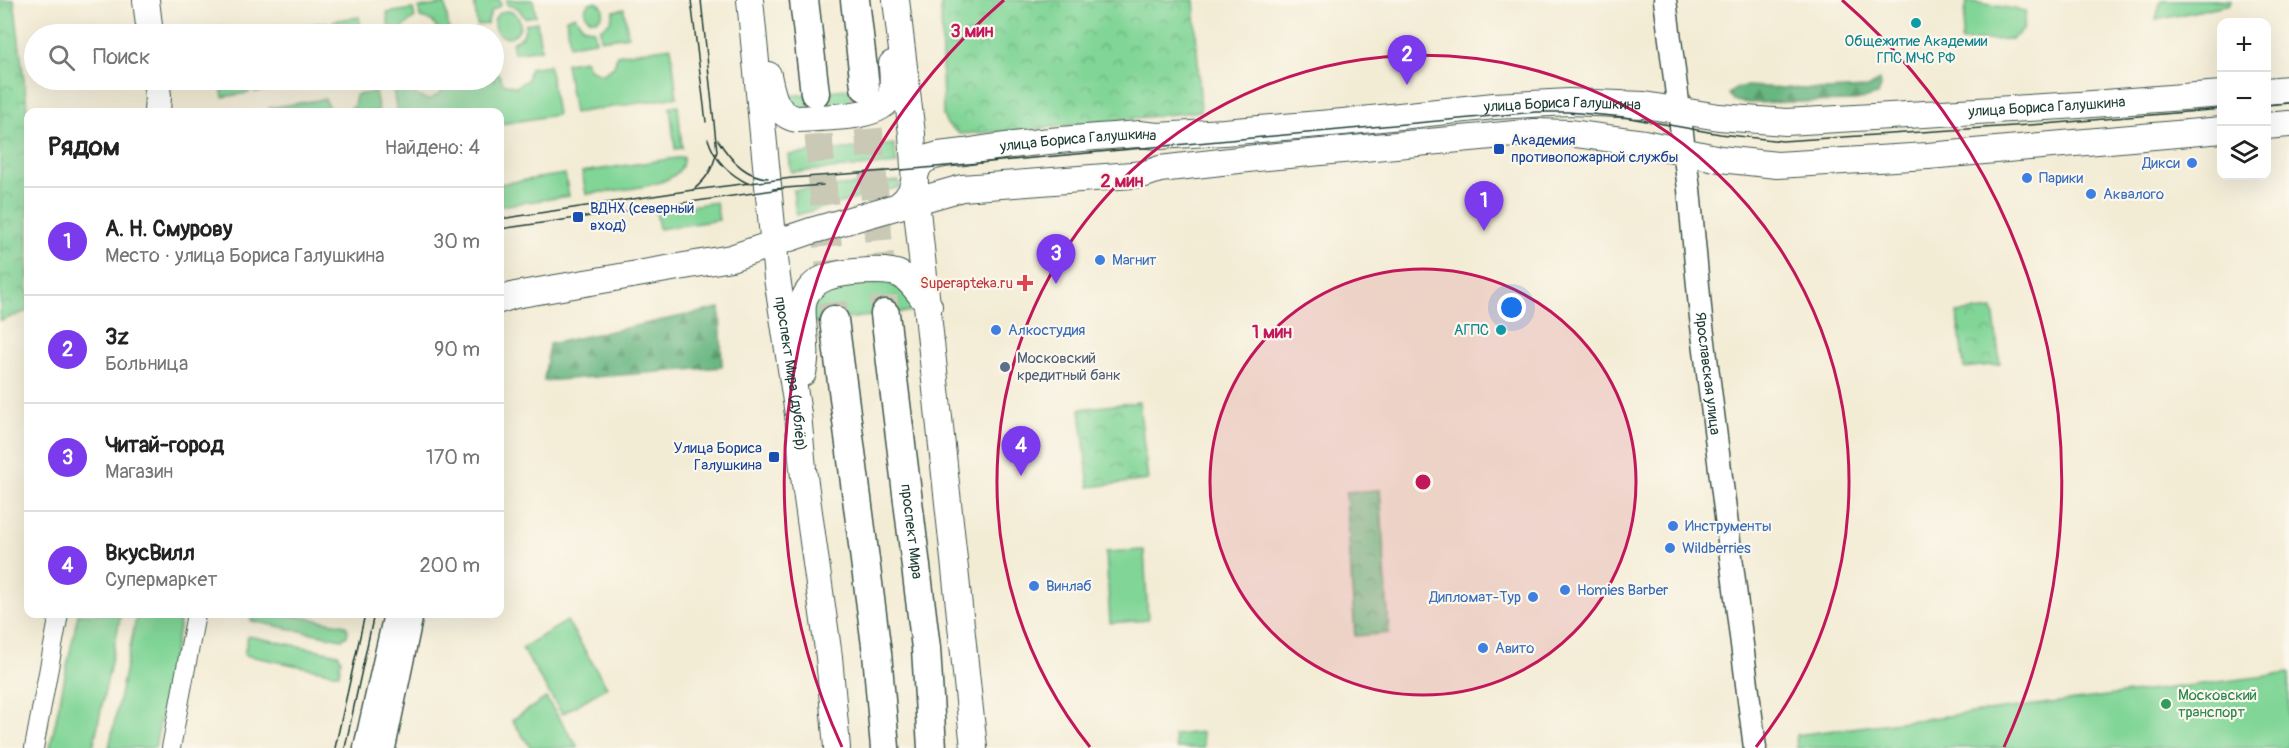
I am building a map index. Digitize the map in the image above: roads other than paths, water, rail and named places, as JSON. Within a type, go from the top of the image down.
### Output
[{"type":"main road","points":[[146,0],[149,24]]},
{"type":"main road","name":"проспект Мира (дублёр)","points":[[750,0],[777,278],[798,414],[803,469],[829,657],[837,748]]},
{"type":"main road","points":[[804,0],[814,93]]},
{"type":"main road","points":[[855,0],[865,87]]},
{"type":"main road","points":[[752,26],[779,110],[788,117],[797,119],[865,114],[883,106],[890,99],[897,4]]},
{"type":"main road","points":[[897,4],[912,134],[910,194],[929,306],[974,748]]},
{"type":"main road","points":[[2271,91],[2289,89]]},
{"type":"main road","points":[[157,90],[157,108]]},
{"type":"main road","name":"улица Бориса Галушкина","points":[[2217,94],[2056,107],[1786,122],[1719,117],[1644,105],[1569,102],[1494,106],[1254,129],[1158,136],[1139,134],[1006,145],[945,153],[920,163],[910,194],[1145,174],[1160,169],[1256,158],[1535,132],[1569,133],[1644,143],[1720,159],[1777,165],[1928,156],[2217,130]]},
{"type":"main road","points":[[2271,126],[2289,124]]},
{"type":"main road","points":[[912,134],[918,145],[927,151],[958,153]]},
{"type":"main road","points":[[505,296],[731,258],[910,194]]},
{"type":"main road","points":[[798,414],[805,363],[802,309],[806,295],[816,283],[831,276],[890,271],[908,280],[929,306]]},
{"type":"main road","name":"проспект Мира","points":[[885,314],[926,648],[932,748]]},
{"type":"main road","points":[[834,320],[875,642],[885,748]]},
{"type":"street","name":"Ярославская улица","points":[[1665,0],[1702,329],[1755,748]]},
{"type":"street","points":[[1254,129],[1256,158]]},
{"type":"street","points":[[34,748],[58,618]]},
{"type":"street","points":[[171,748],[195,618]]},
{"type":"street","points":[[365,748],[394,618]]},
{"type":"street","points":[[384,748],[411,618]]},
{"type":"tunnel","points":[[865,87],[885,314]]},
{"type":"tunnel","points":[[815,93],[834,320]]},
{"type":"tram line","points":[[691,0],[706,122]]},
{"type":"tram line","points":[[693,190],[709,173],[717,151],[701,0]]},
{"type":"tram line","points":[[2271,105],[2289,103]]},
{"type":"tram line","points":[[504,218],[693,190],[792,178],[914,169],[1536,112],[1568,112],[1624,117],[1720,134],[1782,141],[2045,124],[2217,109]]},
{"type":"tram line","points":[[708,139],[724,166],[749,184]]},
{"type":"tram line","points":[[718,140],[738,165],[752,174],[768,178]]},
{"type":"tram line","points":[[773,189],[823,185]]},
{"type":"tram line","points":[[504,228],[781,189]]},
{"type":"tram line","points":[[335,748],[364,618]]},
{"type":"tram line","points":[[345,748],[373,618]]},
{"type":"place","name":"Общежитие Академии ГПС МЧС РФ","points":[[1916,23]]},
{"type":"place","name":"3z","points":[[1407,85]]},
{"type":"place","name":"Академия противопожарной службы","points":[[1499,149]]},
{"type":"place","name":"Дикси","points":[[2192,163]]},
{"type":"place","name":"Парики","points":[[2027,178]]},
{"type":"place","name":"Аквалого","points":[[2091,194]]},
{"type":"place","name":"ВДНХ (северный вход)","points":[[578,217]]},
{"type":"place","name":"А. Н. Смурову","points":[[1484,231]]},
{"type":"place","name":"Магнит","points":[[1100,260]]},
{"type":"place","name":"Superapteka.ru","points":[[1025,283]]},
{"type":"place","name":"Читай-город","points":[[1056,284]]},
{"type":"place","name":"Алкостудия","points":[[996,330]]},
{"type":"place","name":"АГПС","points":[[1501,330]]},
{"type":"place","name":"Московский кредитный банк","points":[[1005,367]]},
{"type":"place","name":"Улица Бориса Галушкина","points":[[774,457]]},
{"type":"place","name":"ВкусВилл","points":[[1021,476]]},
{"type":"place","name":"Инструменты","points":[[1673,526]]},
{"type":"place","name":"Wildberries","points":[[1670,548]]},
{"type":"place","name":"Винлаб","points":[[1034,586]]},
{"type":"place","name":"Homies Barber","points":[[1565,590]]},
{"type":"place","name":"Дипломат-Тур","points":[[1533,597]]},
{"type":"place","name":"Авито","points":[[1483,648]]},
{"type":"place","name":"Московский транспорт","points":[[2166,704]]}]
